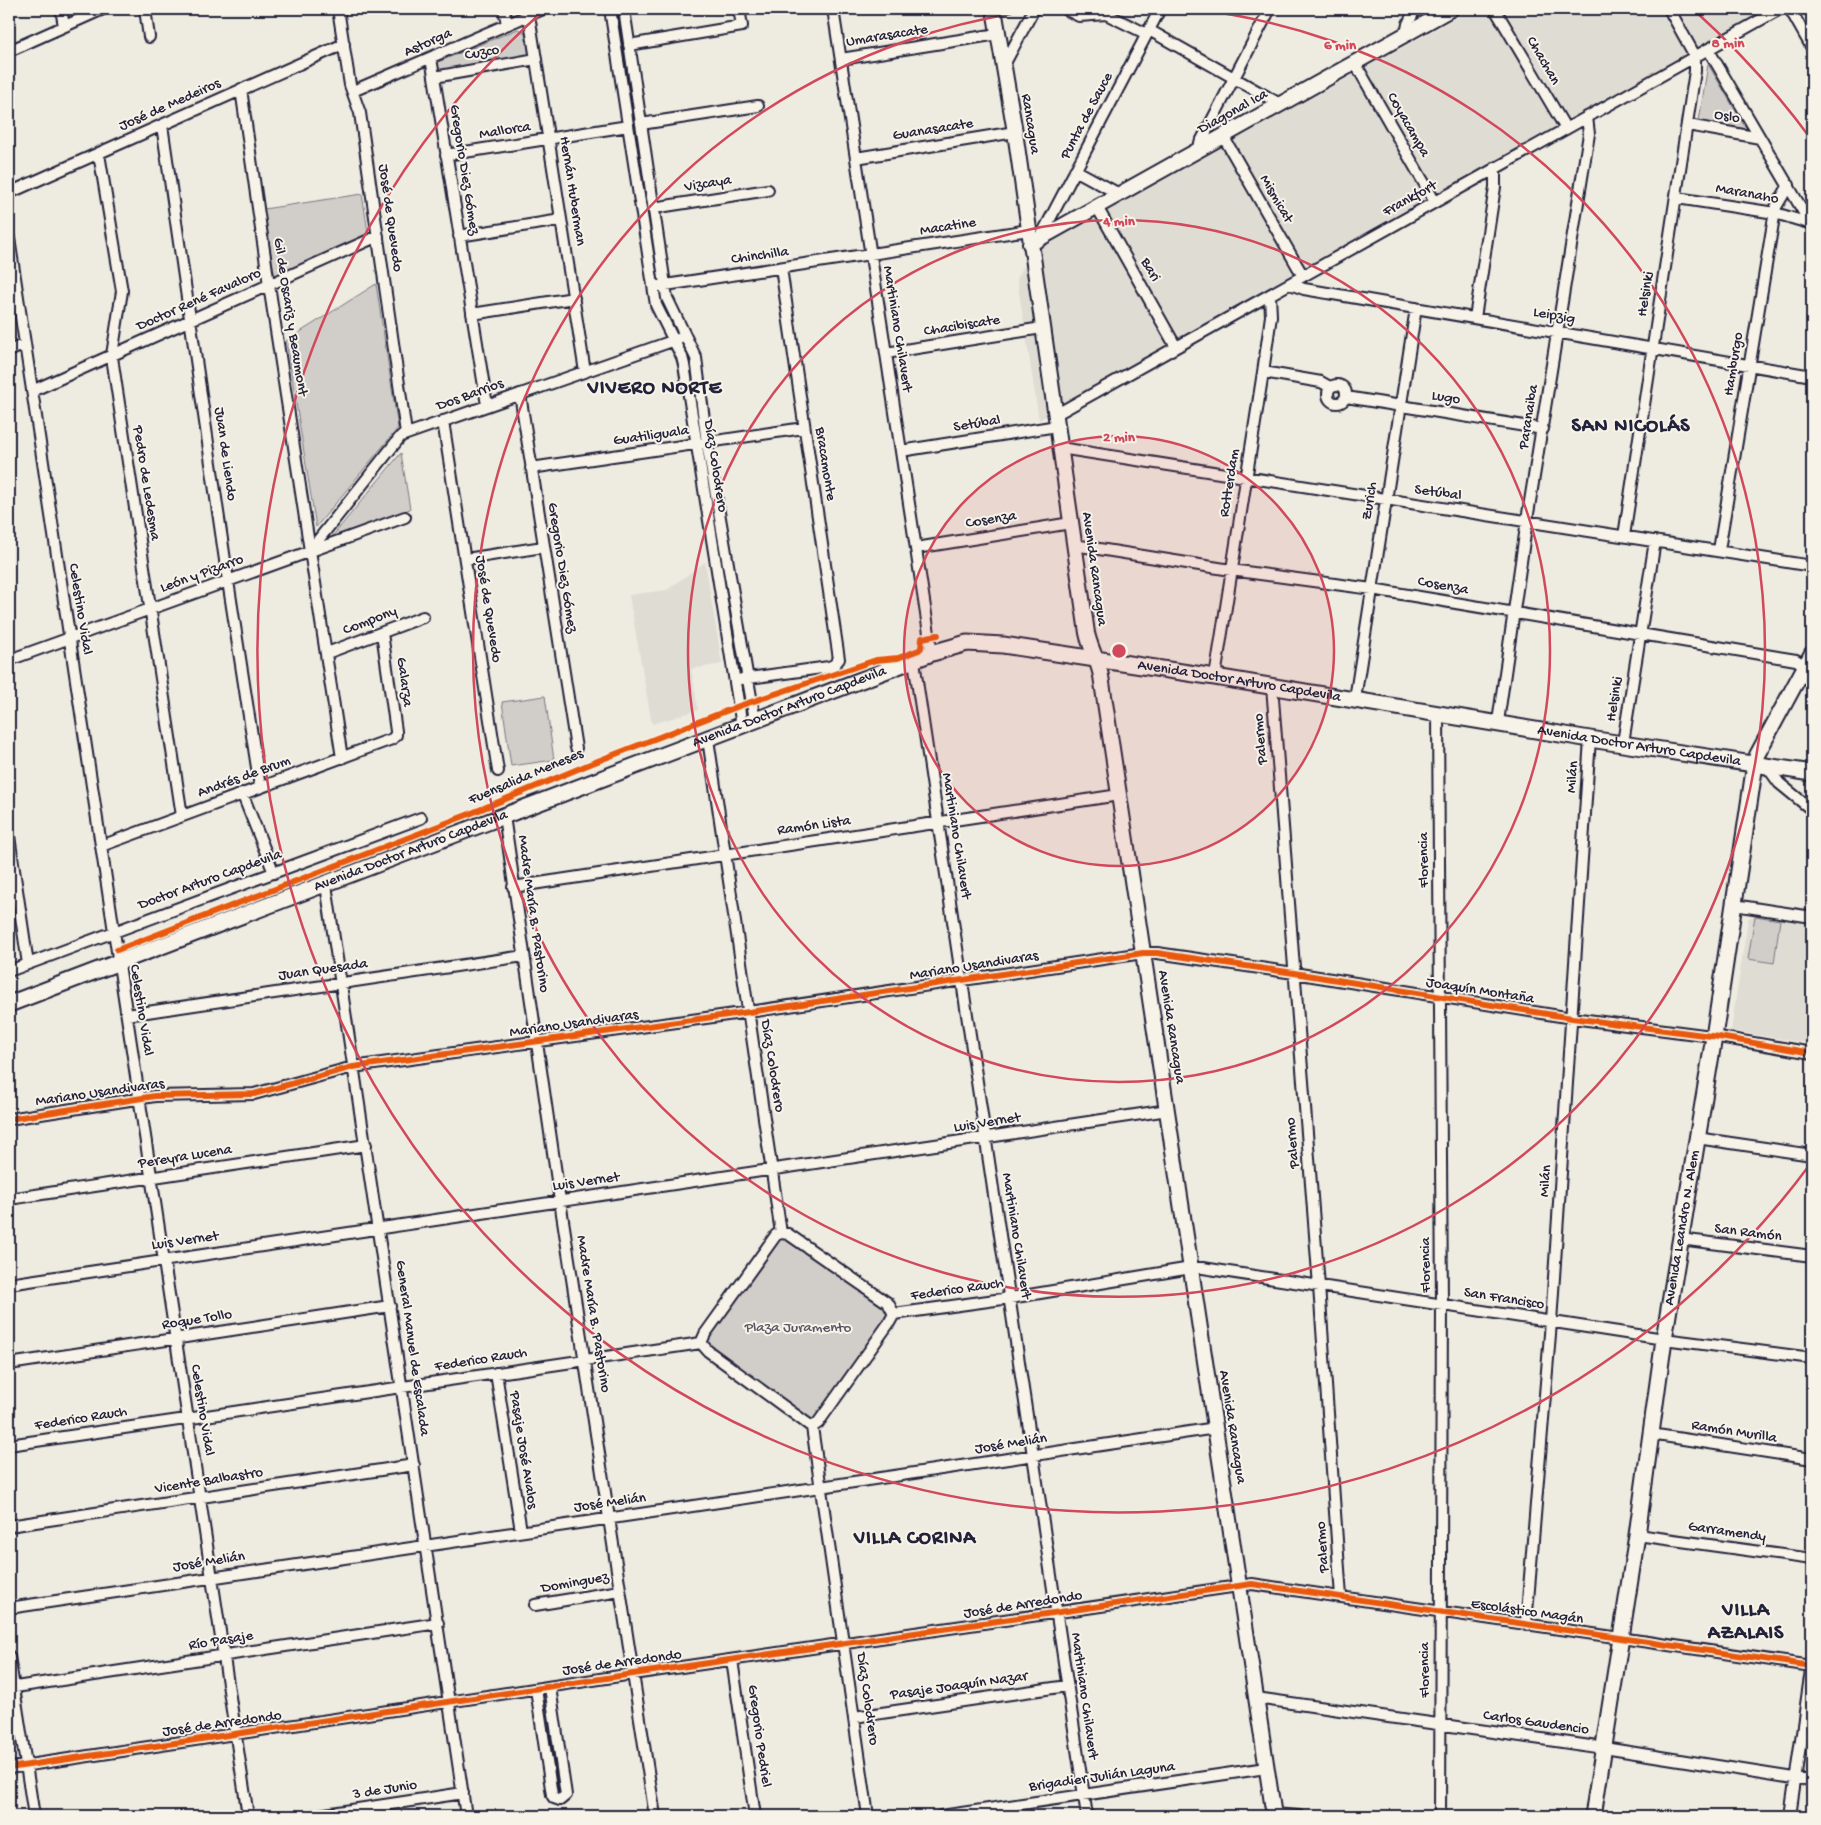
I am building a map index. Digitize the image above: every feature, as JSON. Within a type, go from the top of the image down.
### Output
[{"type":"main road","name":"Rancagua","points":[[994,9],[1033,237]]},
{"type":"main road","name":"Diagonal Ica","points":[[1033,237],[1097,207],[1451,9]]},
{"type":"main road","name":"Avenida Rancagua","points":[[1033,237],[1042,328],[1070,523],[1087,633],[1101,676],[1274,1815]]},
{"type":"main road","name":"Avenida Doctor Arturo Capdevila","points":[[9,1004],[932,653],[976,642],[1096,658],[1438,714],[1498,722],[1623,744],[1812,772]]},
{"type":"main road","name":"Avenida Leandro N. Alem","points":[[1593,1816],[1637,1535],[1664,1339],[1734,905],[1761,765],[1757,755],[1812,653]]},
{"type":"street","points":[[61,9],[64,26]]},
{"type":"street","points":[[9,51],[103,9]]},
{"type":"street","points":[[145,9],[149,37]]},
{"type":"street","name":"José de Quevedo","points":[[338,9],[353,92],[360,113],[406,433]]},
{"type":"street","points":[[504,9],[507,24]]},
{"type":"street","name":"Astorga","points":[[353,92],[543,9]]},
{"type":"street","name":"Díaz Colodrero","points":[[610,9],[654,287],[659,312],[674,340],[684,365],[735,680],[748,723]]},
{"type":"street","name":"Díaz Colodrero","points":[[624,9],[669,305],[696,358],[707,443],[747,678],[748,723]]},
{"type":"street","points":[[629,45],[742,26],[739,9]]},
{"type":"street","name":"Martiniano Chilavert","points":[[833,9],[932,653]]},
{"type":"street","points":[[1004,65],[1034,9]]},
{"type":"street","points":[[1065,9],[1079,16],[1106,14],[1148,32],[1280,104]]},
{"type":"street","name":"Punta de Sauce","points":[[1033,237],[1075,170],[1160,9]]},
{"type":"street","points":[[1196,151],[1270,9]]},
{"type":"street","points":[[1406,34],[1408,24],[1415,9]]},
{"type":"street","name":"Chachan","points":[[1495,9],[1566,129]]},
{"type":"street","points":[[1669,9],[1695,56]]},
{"type":"street","name":"Frankfort","points":[[1056,420],[1176,347],[1780,9]]},
{"type":"street","points":[[1790,9],[1812,48]]},
{"type":"street","name":"Hernán Huberman","points":[[529,15],[585,372]]},
{"type":"street","name":"Umarasacate","points":[[840,59],[998,34]]},
{"type":"street","name":"José de Medeiros","points":[[9,193],[344,44]]},
{"type":"street","points":[[1708,49],[1811,223]]},
{"type":"street","name":"Helsinki","points":[[1624,536],[1688,125],[1695,71],[1695,56]]},
{"type":"street","name":"Gregorio Diez Gómez","points":[[431,58],[486,406]]},
{"type":"street","name":"Cuzco","points":[[434,77],[536,59]]},
{"type":"street","name":"Coyacampa","points":[[1355,63],[1435,202]]},
{"type":"street","name":"Gil de Oscariz y Beaumont","points":[[241,89],[269,285],[342,758]]},
{"type":"street","points":[[641,124],[758,106]]},
{"type":"street","name":"Paranaiba","points":[[1498,722],[1527,520],[1589,134],[1586,117]]},
{"type":"street","name":"Juan de Liendo","points":[[162,125],[260,788]]},
{"type":"street","name":"Oslo","points":[[1688,125],[1760,138]]},
{"type":"street","name":"Mallorca","points":[[446,155],[628,126]]},
{"type":"street","name":"Guanasacate","points":[[856,158],[1015,132]]},
{"type":"street","name":"Mismicat","points":[[1223,136],[1303,276]]},
{"type":"street","name":"Pedro de Ledesma","points":[[99,154],[122,291],[112,355],[182,816]]},
{"type":"street","points":[[1475,318],[1495,187],[1495,168]]},
{"type":"street","points":[[1075,170],[1119,194]]},
{"type":"street","name":"Hamburgo","points":[[1719,550],[1776,207],[1788,185]]},
{"type":"street","name":"Vizcaya","points":[[653,208],[768,190]]},
{"type":"street","name":"Maranaho","points":[[1677,198],[1775,213],[1811,223]]},
{"type":"street","name":"Bari","points":[[1097,207],[1176,347]]},
{"type":"street","points":[[459,236],[561,220]]},
{"type":"street","name":"Doctor René Favaloro","points":[[32,391],[378,236]]},
{"type":"street","name":"Macatine","points":[[871,254],[1033,237]]},
{"type":"street","name":"Celestino Vidal","points":[[9,238],[10,257],[25,344],[248,1816]]},
{"type":"street","name":"Chinchilla","points":[[654,287],[871,254]]},
{"type":"street","name":"Bracamonte","points":[[747,678],[829,668],[837,663],[839,655],[781,268]]},
{"type":"street","name":"Leipzig","points":[[1290,284],[1304,289],[1812,376]]},
{"type":"street","name":"Rotterdam","points":[[1215,677],[1263,372],[1271,316],[1270,295]]},
{"type":"street","points":[[472,314],[574,298]]},
{"type":"street","name":"Zurich","points":[[1355,699],[1416,308]]},
{"type":"street","name":"Chacibiscate","points":[[886,353],[1042,328]]},
{"type":"street","name":"Dos Barrios","points":[[311,550],[398,439],[406,433],[686,337]]},
{"type":"street","points":[[9,351],[25,344]]},
{"type":"street","name":"Lugo","points":[[1263,372],[1321,382],[1330,387],[1328,396],[1333,403],[1339,403],[1346,397],[1543,429]]},
{"type":"street","name":"Gregorio Diez Gómez","points":[[520,394],[576,748]]},
{"type":"street","name":"Setúbal","points":[[901,451],[1056,420]]},
{"type":"street","name":"José de Quevedo","points":[[444,421],[498,771]]},
{"type":"street","name":"Guatiliguala","points":[[531,468],[804,428]]},
{"type":"street","name":"Setúbal","points":[[1060,448],[1812,566]]},
{"type":"street","name":"León y Pizarro","points":[[9,660],[405,517]]},
{"type":"street","name":"Cosenza","points":[[916,548],[1070,523]]},
{"type":"street","name":"Helsinki","points":[[1623,744],[1655,541]]},
{"type":"street","name":"Cosenza","points":[[1074,545],[1231,570],[1372,589],[1796,660],[1806,666]]},
{"type":"street","points":[[466,559],[543,547]]},
{"type":"street","name":"Compony","points":[[327,653],[423,617]]},
{"type":"street","name":"Galarza","points":[[382,633],[396,735]]},
{"type":"street","name":"Martiniano Chilavert","points":[[914,661],[1088,1816]]},
{"type":"street","points":[[735,680],[747,678]]},
{"type":"street","name":"Palermo","points":[[1272,686],[1320,1286],[1341,1597]]},
{"type":"street","name":"Florencia","points":[[1438,714],[1442,1304],[1440,1816]]},
{"type":"street","name":"Andrés de Brum","points":[[101,846],[342,758],[392,739],[396,735]]},
{"type":"street","name":"Milán","points":[[1526,1625],[1552,1322],[1590,738]]},
{"type":"street","name":"Díaz Colodrero","points":[[708,739],[781,1233]]},
{"type":"street","points":[[1761,765],[1778,783],[1812,810]]},
{"type":"street","points":[[242,793],[274,873]]},
{"type":"street","name":"Ramón Lista","points":[[513,887],[1119,795]]},
{"type":"street","name":"Madre María B. Pastorino","points":[[504,816],[560,1201],[655,1816]]},
{"type":"street","name":"Doctor Arturo Capdevila","points":[[9,971],[421,818]]},
{"type":"street","points":[[9,836],[28,964]]},
{"type":"street","name":"General Manuel de Escalada","points":[[326,884],[466,1816]]},
{"type":"street","points":[[1734,905],[1812,917]]},
{"type":"street","name":"Joaquín Montaña","points":[[1143,953],[1157,953],[1294,973],[1572,1018],[1714,1037],[1812,1053]]},
{"type":"street","name":"Mariano Usandivaras","points":[[9,1119],[168,1095],[254,1094],[353,1067],[749,1012],[1143,953]]},
{"type":"street","name":"Juan Quesada","points":[[127,1015],[524,956]]},
{"type":"street","name":"Luis Vernet","points":[[9,1284],[1168,1110]]},
{"type":"street","points":[[1697,1138],[1812,1155]]},
{"type":"street","name":"Pereyra Lucena","points":[[9,1199],[366,1145]]},
{"type":"street","points":[[781,1233],[776,1235],[705,1334],[701,1343],[708,1351],[812,1427],[818,1423],[829,1408],[894,1314]]},
{"type":"street","name":"Federico Rauch","points":[[781,1233],[788,1234],[888,1304],[894,1314],[1010,1298],[1192,1268]]},
{"type":"street","name":"San Ramón","points":[[1680,1239],[1812,1256]]},
{"type":"street","name":"San Francisco","points":[[1192,1268],[1207,1268],[1664,1339],[1812,1358]]},
{"type":"street","name":"Roque Tollo","points":[[9,1364],[390,1306]]},
{"type":"street","name":"Federico Rauch","points":[[9,1445],[701,1343]]},
{"type":"street","name":"Pasaje José Avalos","points":[[496,1373],[520,1531]]},
{"type":"street","name":"Díaz Colodrero","points":[[812,1427],[868,1816]]},
{"type":"street","name":"José Melián","points":[[9,1608],[1216,1428]]},
{"type":"street","name":"Ramón Murilla","points":[[1651,1435],[1812,1459]]},
{"type":"street","name":"Vicente Balbastro","points":[[9,1526],[414,1465]]},
{"type":"street","name":"Garramendy","points":[[1637,1535],[1812,1559]]},
{"type":"street","name":"Escolástico Magán","points":[[1239,1585],[1259,1585],[1812,1665]]},
{"type":"street","name":"José de Arredondo","points":[[9,1768],[1239,1585]]},
{"type":"street","name":"Dominguez","points":[[535,1605],[620,1591]]},
{"type":"street","name":"Río Pasaje","points":[[11,1688],[438,1623]]},
{"type":"street","points":[[9,1656],[11,1688],[34,1816]]},
{"type":"street","name":"Gregorio Pedriel","points":[[732,1660],[756,1816]]},
{"type":"street","points":[[1790,1816],[1812,1665]]},
{"type":"street","name":"Pasaje Joaquín Nazar","points":[[854,1717],[1067,1686]]},
{"type":"street","name":"José de Arredondo","points":[[536,1689],[552,1795],[560,1800],[566,1795],[550,1687]]},
{"type":"street","name":"Carlos Gaudencio","points":[[1256,1698],[1604,1748],[1812,1781]]},
{"type":"street","name":"Brigadier Julián Laguna","points":[[941,1816],[1266,1768]]},
{"type":"street","name":"3 de Junio","points":[[312,1816],[463,1793]]},
{"type":"street","points":[[1274,1815],[1299,1816]]},
{"type":"shaded area","points":[[1472,9],[1775,9],[1039,420],[1017,279],[1031,253]]},
{"type":"shaded area","points":[[705,562],[722,664],[691,669],[698,710],[652,724],[629,595],[667,590]]},
{"type":"shaded area","points":[[1756,913],[1812,922],[1812,1044],[1731,1031],[1748,919]]},
{"type":"green space","points":[[518,29],[525,33],[529,55],[526,58],[440,72],[437,68],[438,62]]},
{"type":"green space","points":[[1708,64],[1747,130],[1699,121]]},
{"type":"green space","points":[[362,194],[369,238],[275,279],[264,209]]},
{"type":"green space","points":[[376,284],[398,428],[316,527],[286,341]]},
{"type":"green space","points":[[401,453],[410,509],[330,539]]},
{"type":"green space","points":[[545,696],[554,760],[511,766],[502,702]]},
{"type":"green space","points":[[1755,916],[1780,920],[1774,963],[1748,959]]},
{"type":"green space","name":"Plaza Juramento","points":[[781,1233],[888,1303],[894,1314],[812,1427],[701,1343]]},
{"type":"cycle path","name":"Fuensalida Meneses","points":[[117,950],[467,815],[590,764],[739,706],[876,660],[898,658],[919,650],[922,638],[938,635]]},
{"type":"cycle path","points":[[9,1119],[155,1096],[254,1094],[353,1067],[749,1012],[1143,953],[1157,953],[1294,973],[1572,1018],[1719,1037],[1812,1053]]},
{"type":"cycle path","points":[[9,1768],[633,1674],[1252,1584],[1812,1666]]},
{"type":"district","name":"VIVERO NORTE","points":[[655,389]]},
{"type":"district","name":"SAN NICOLÁS","points":[[1631,427]]},
{"type":"district","name":"VILLA CORINA","points":[[915,1539]]},
{"type":"district","name":"VILLA AZALAIS","points":[[1746,1622]]}]
